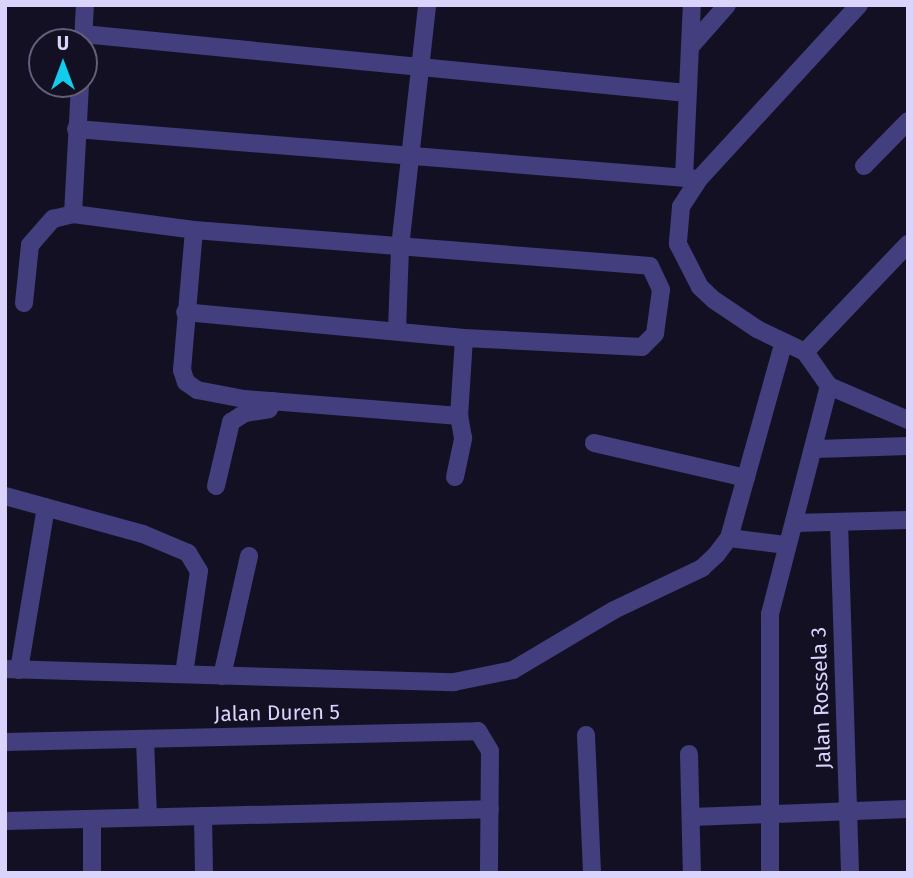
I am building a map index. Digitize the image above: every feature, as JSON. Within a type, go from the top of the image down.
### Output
[{"type":"street","points":[[84,28],[85,5]]},
{"type":"street","points":[[397,330],[400,247],[427,5]]},
{"type":"street","points":[[692,5],[687,93],[691,179],[677,225],[683,260],[714,300],[783,344],[805,352],[829,386],[908,420]]},
{"type":"street","points":[[690,47],[727,5]]},
{"type":"street","points":[[691,179],[859,5]]},
{"type":"street","points":[[98,39],[421,64],[687,93]]},
{"type":"street","points":[[73,214],[79,98]]},
{"type":"street","points":[[864,166],[908,121]]},
{"type":"street","points":[[76,129],[691,179]]},
{"type":"street","points":[[24,303],[30,244],[53,219],[73,214],[194,230],[650,266],[660,278],[655,334],[642,347],[464,338],[185,312]]},
{"type":"street","points":[[194,230],[185,312],[186,382],[197,390],[273,401],[459,416]]},
{"type":"street","points":[[805,352],[908,244]]},
{"type":"street","points":[[456,477],[463,438],[459,416],[464,338]]},
{"type":"street","points":[[46,507],[12,670],[454,682],[488,679],[547,654],[614,611],[702,568],[729,538],[783,344]]},
{"type":"street","points":[[770,873],[770,614],[786,545],[816,449],[829,386]]},
{"type":"street","points":[[216,486],[231,422],[245,413],[269,409],[273,401]]},
{"type":"street","points":[[594,443],[746,478]]},
{"type":"street","points":[[816,449],[908,446]]},
{"type":"street","points":[[5,496],[143,534],[195,561],[199,571],[184,674]]},
{"type":"street","points":[[794,523],[908,520]]},
{"type":"street","name":"Jalan Rossela 3","points":[[839,522],[850,873]]},
{"type":"street","points":[[729,538],[786,545]]},
{"type":"street","points":[[222,676],[249,556]]},
{"type":"street","name":"Jalan Duren 5","points":[[5,742],[478,731],[486,739],[490,751],[490,809]]},
{"type":"street","points":[[586,735],[592,873]]},
{"type":"street","points":[[145,738],[148,817]]},
{"type":"street","points":[[689,754],[692,873]]},
{"type":"street","points":[[5,821],[490,809],[489,873]]},
{"type":"street","points":[[691,817],[908,809]]},
{"type":"street","points":[[203,816],[204,873]]},
{"type":"street","points":[[92,819],[92,873]]}]
